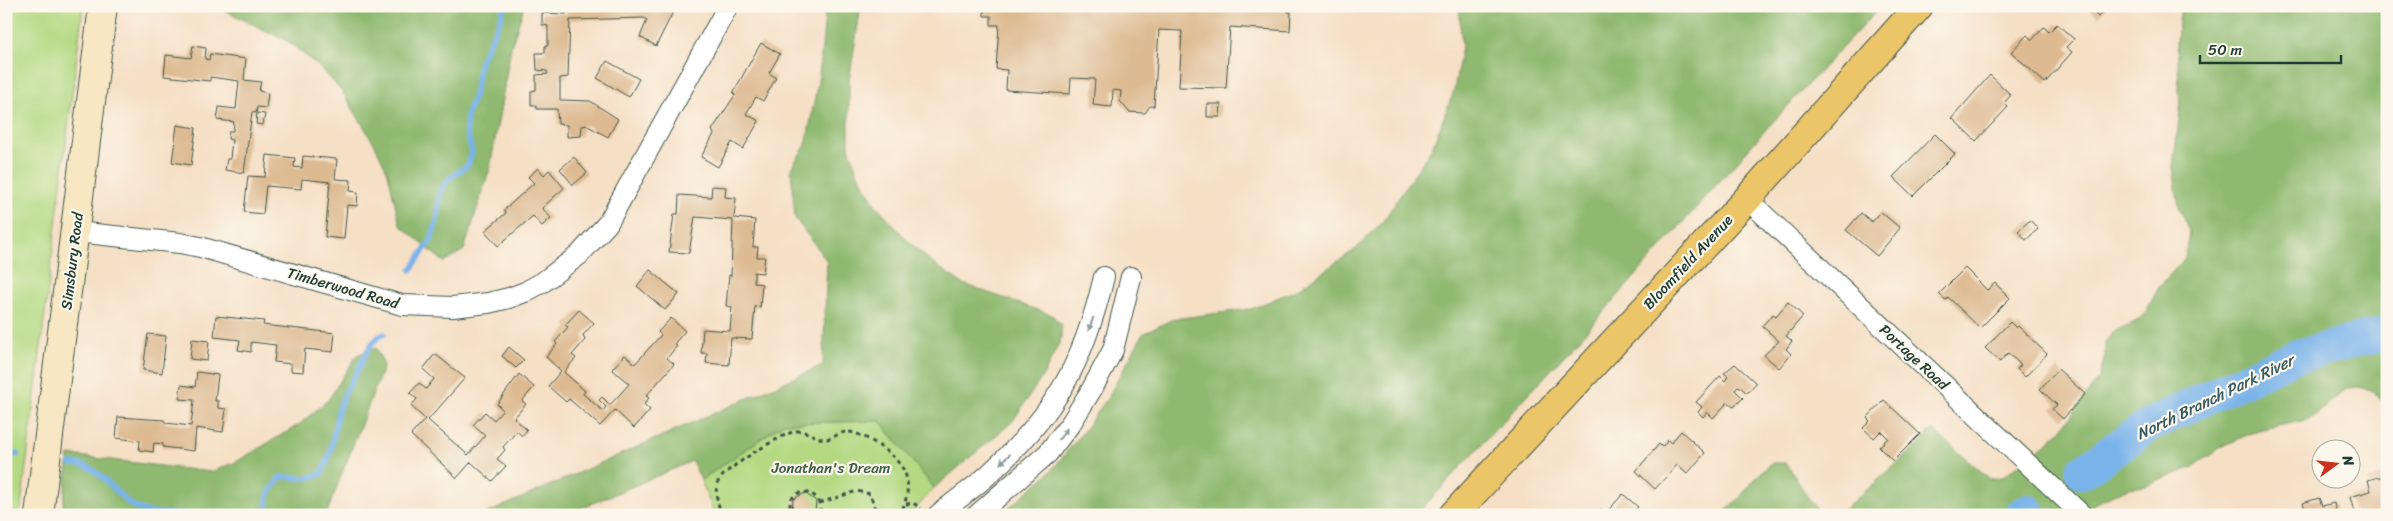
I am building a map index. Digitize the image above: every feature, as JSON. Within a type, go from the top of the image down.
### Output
[{"type":"main road","name":"Simsbury Road","points":[[39,515],[103,6]]},
{"type":"main road","name":"Bloomfield Avenue","points":[[1453,515],[1747,199],[1920,6]]},
{"type":"street","name":"Timberwood Road","points":[[76,232],[180,243],[200,247],[402,305],[453,307],[509,298],[543,282],[563,268],[580,255],[608,223],[728,6]]},
{"type":"street","name":"Portage Road","points":[[1747,199],[2082,515]]},
{"type":"street","points":[[930,512],[1005,459],[1025,439],[1057,398],[1075,366],[1093,322],[1104,276]]},
{"type":"street","points":[[977,515],[1048,453],[1071,423],[1113,350],[1130,277]]},
{"type":"path","points":[[722,515],[716,492],[721,476],[786,433],[798,431],[825,439],[846,432],[852,433],[878,445],[901,464],[906,473],[908,489],[906,504],[900,515]]},
{"type":"path","points":[[820,503],[861,491],[870,494],[877,515]]},
{"type":"path","points":[[790,515],[788,508],[792,497],[803,492],[815,495],[820,503],[819,515]]},
{"type":"path","points":[[906,504],[913,503],[930,512]]},
{"type":"path","points":[[754,515],[770,510],[788,508]]},
{"type":"green space","points":[[6,6],[83,6],[20,515],[6,515]]},
{"type":"green space","points":[[216,6],[524,6],[511,47],[490,168],[464,250],[444,262],[400,225],[388,173],[375,145],[344,94],[324,71],[289,42]]},
{"type":"green space","points":[[826,6],[861,6],[849,81],[849,147],[857,172],[875,204],[906,239],[931,262],[963,284],[1052,315],[1061,324],[1061,339],[1044,374],[1012,422],[934,488],[880,421],[784,423],[701,480],[692,461],[565,515],[483,515],[823,365],[827,261],[795,218],[791,168],[806,145],[819,76]]},
{"type":"green space","points":[[1459,6],[1881,6],[1767,128],[1576,343],[1416,515],[1001,515],[1051,471],[1080,436],[1107,399],[1143,334],[1173,319],[1251,309],[1296,290],[1356,249],[1384,220],[1432,148],[1454,91],[1462,46]]},
{"type":"green space","points":[[2181,6],[2387,6],[2387,409],[2372,390],[2359,387],[2347,388],[2307,420],[2258,430],[2223,446],[2193,467],[2146,486],[2128,488],[2071,515],[1838,515],[1921,443],[1928,432],[1934,431],[1990,479],[2002,477],[2043,447],[2061,430],[2099,378],[2105,356],[2105,343],[2113,332],[2137,321],[2146,312],[2159,287],[2185,258],[2189,231],[2179,207],[2173,167],[2180,111],[2177,40]]},
{"type":"green space","points":[[376,348],[384,365],[326,515],[62,515],[69,455],[211,472],[236,462],[300,424],[328,400],[357,355]]},
{"type":"green space","name":"Jonathan's Dream","points":[[880,421],[934,488],[910,515],[715,515],[701,480],[784,423]]},
{"type":"green space","points":[[1772,463],[1785,463],[1814,506],[1826,515],[1719,515],[1734,504]]},
{"type":"building","points":[[567,6],[676,6],[656,46],[640,37],[647,20],[644,18],[570,20],[568,77],[560,78],[560,100],[590,101],[618,119],[608,137],[586,125],[582,126],[581,136],[567,137],[567,125],[558,124],[557,109],[537,109],[536,105],[531,105],[531,91],[536,90],[536,75],[548,74],[547,71],[537,70],[536,53],[545,53],[545,46],[548,45],[548,26],[542,25],[542,13],[566,14]]},
{"type":"building","points":[[984,6],[1288,6],[1288,12],[1291,12],[1290,31],[1230,27],[1226,88],[1179,87],[1182,31],[1159,30],[1154,106],[1150,106],[1145,113],[1129,112],[1120,101],[1121,91],[1113,90],[1112,107],[1093,105],[1095,79],[1071,78],[1070,94],[1006,90],[1007,70],[996,69],[999,25],[991,25],[991,16],[984,16]]},
{"type":"building","points":[[2087,6],[2108,6],[2098,17]]},
{"type":"building","points":[[2057,24],[2074,39],[2066,47],[2072,52],[2045,83],[2011,52],[2027,35],[2032,40],[2044,27],[2049,32]]},
{"type":"building","points":[[761,43],[780,54],[769,73],[776,78],[763,101],[756,97],[746,114],[759,121],[743,149],[732,142],[718,167],[701,157],[714,134],[712,130],[735,95],[733,93]]},
{"type":"building","points":[[193,46],[206,48],[205,59],[209,60],[210,54],[246,59],[244,80],[261,82],[259,91],[268,93],[266,108],[257,107],[256,113],[252,112],[244,173],[225,170],[227,159],[230,159],[232,140],[228,139],[229,131],[233,131],[234,122],[217,120],[219,107],[236,109],[239,81],[210,77],[210,81],[164,76],[166,55],[191,58]]},
{"type":"building","points":[[607,61],[639,79],[629,97],[597,78]]},
{"type":"building","points":[[1990,75],[2011,95],[2004,103],[2008,107],[1976,141],[1952,118]]},
{"type":"building","points":[[1207,104],[1221,104],[1220,117],[1207,117]]},
{"type":"building","points":[[257,113],[265,114],[263,125],[256,124]]},
{"type":"building","points":[[177,125],[196,128],[191,165],[172,162]]},
{"type":"building","points":[[1935,134],[1955,154],[1913,196],[1893,177]]},
{"type":"building","points":[[267,155],[295,158],[294,167],[302,168],[303,156],[337,159],[335,179],[351,180],[350,191],[358,192],[357,206],[347,205],[344,239],[325,237],[330,182],[302,179],[301,189],[266,186],[263,214],[244,212],[248,176],[265,177]]},
{"type":"building","points":[[574,157],[587,173],[573,185],[560,169]]},
{"type":"building","points":[[538,168],[544,175],[549,170],[564,188],[542,208],[551,218],[542,226],[533,216],[498,246],[485,231],[506,213],[504,210],[534,183],[528,177]]},
{"type":"building","points":[[712,186],[726,187],[725,197],[736,198],[734,218],[755,220],[753,247],[758,247],[757,257],[765,257],[763,273],[754,272],[754,283],[762,284],[760,307],[755,306],[752,339],[731,338],[729,365],[706,363],[707,353],[701,353],[703,329],[730,331],[732,307],[726,306],[729,275],[731,276],[733,220],[695,217],[689,253],[669,252],[674,214],[678,214],[679,195],[711,197]]},
{"type":"building","points":[[1881,212],[1900,228],[1877,256],[1846,230],[1861,213],[1872,222]]},
{"type":"building","points":[[2030,220],[2038,229],[2026,240],[2018,231]]},
{"type":"building","points":[[1965,268],[1987,290],[1995,283],[2010,298],[1980,328],[1948,297],[1946,300],[1939,294]]},
{"type":"building","points":[[650,270],[679,294],[665,310],[637,286]]},
{"type":"building","points":[[1788,302],[1803,316],[1786,336],[1792,341],[1786,349],[1791,354],[1779,368],[1764,355],[1779,341],[1762,326],[1773,314],[1776,316]]},
{"type":"building","points":[[579,310],[594,323],[583,335],[585,340],[572,355],[576,358],[564,372],[585,391],[583,394],[603,411],[606,407],[599,400],[602,397],[610,405],[629,384],[612,369],[625,355],[635,364],[661,335],[658,332],[671,318],[685,331],[674,344],[677,346],[667,358],[674,364],[646,396],[649,398],[644,404],[650,410],[634,428],[615,410],[600,426],[569,399],[566,402],[548,386],[561,371],[546,357],[557,344],[555,342],[568,327],[565,325]]},
{"type":"building","points":[[216,316],[264,321],[263,325],[335,333],[333,352],[305,349],[303,372],[291,371],[291,364],[274,362],[276,345],[251,342],[251,352],[238,350],[240,340],[214,337]]},
{"type":"building","points":[[2010,322],[2016,328],[2018,326],[2047,354],[2025,377],[2017,369],[2021,365],[2008,353],[2000,362],[1985,348]]},
{"type":"building","points":[[148,334],[166,336],[162,373],[143,370]]},
{"type":"building","points":[[192,339],[209,341],[207,361],[190,359]]},
{"type":"building","points":[[509,347],[524,360],[516,368],[502,356]]},
{"type":"building","points":[[435,354],[465,378],[428,420],[468,455],[485,436],[473,425],[485,412],[494,420],[503,410],[497,404],[519,374],[534,387],[522,401],[526,404],[514,418],[527,430],[522,436],[517,431],[503,447],[505,450],[497,459],[506,466],[492,481],[471,462],[457,478],[411,435],[425,419],[411,406],[417,399],[410,393],[419,383],[426,389],[434,379],[423,369]]},
{"type":"building","points":[[1735,364],[1756,383],[1747,393],[1739,386],[1735,390],[1743,398],[1734,407],[1728,402],[1713,418],[1707,412],[1703,417],[1698,412],[1702,407],[1696,402],[1720,376],[1725,381],[1728,376],[1724,373]]},
{"type":"building","points":[[2058,369],[2085,394],[2063,419],[2052,409],[2057,405],[2040,389]]},
{"type":"building","points":[[197,372],[218,375],[215,401],[218,401],[218,408],[226,409],[223,432],[196,428],[194,451],[163,447],[163,444],[154,443],[153,452],[139,450],[140,441],[116,438],[118,417],[164,420],[166,423],[191,426],[194,400],[179,399],[181,385],[195,387]]},
{"type":"building","points":[[1884,400],[1920,434],[1893,461],[1879,447],[1888,438],[1881,431],[1874,438],[1863,428],[1870,421],[1867,418]]},
{"type":"building","points":[[1681,431],[1705,453],[1687,474],[1677,465],[1655,489],[1636,471],[1659,444],[1662,447],[1668,440],[1671,443]]},
{"type":"building","points":[[2387,475],[2387,514],[2355,515],[2350,497],[2371,491],[2368,480]]},
{"type":"building","points":[[805,493],[816,501],[815,514],[796,515],[792,512],[793,499]]},
{"type":"building","points":[[1623,494],[1638,507],[1631,515],[1595,515],[1600,509],[1605,514]]},
{"type":"building","points":[[2319,498],[2322,506],[2334,503],[2337,515],[2297,515],[2306,512],[2303,503]]},
{"type":"waterway","points":[[411,270],[431,240],[438,217],[440,193],[447,180],[468,165],[472,152],[466,130],[467,114],[474,96],[480,62],[501,18],[504,6]]},
{"type":"waterway","name":"North Branch Park River","points":[[2082,472],[2149,425],[2293,357],[2387,333]]},
{"type":"waterway","points":[[266,515],[268,495],[280,477],[307,478],[321,474],[330,451],[342,399],[369,347],[379,336],[384,334]]},
{"type":"waterway","points":[[6,461],[11,455],[18,454]]},
{"type":"waterway","points":[[70,464],[79,464],[95,471],[136,508],[151,512],[191,515]]},
{"type":"waterway","name":"North Branch Park River","points":[[2021,515],[2027,511]]}]
